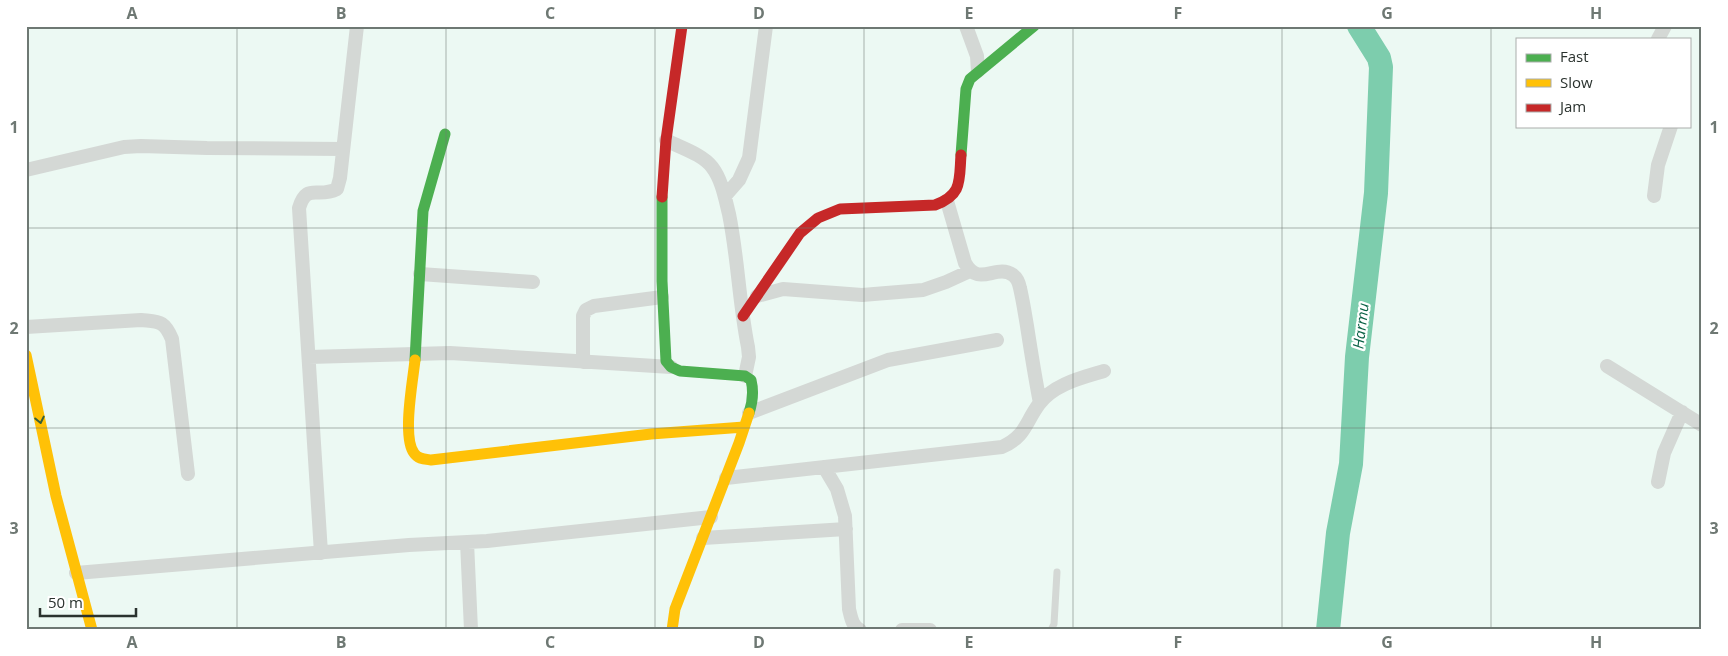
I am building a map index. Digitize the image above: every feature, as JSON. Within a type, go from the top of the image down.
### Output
[{"type":"street","points":[[322,552],[299,208],[302,197],[307,193],[329,193],[337,189],[340,178],[357,26]]},
{"type":"street","points":[[671,367],[666,361],[665,351],[661,214],[666,140],[682,26]]},
{"type":"street","points":[[725,196],[739,180],[749,158],[766,26]]},
{"type":"street","points":[[966,26],[977,56],[978,71]]},
{"type":"street","points":[[743,316],[800,233],[810,223],[829,212],[840,209],[935,205],[947,201],[956,194],[959,186],[966,89],[970,79],[1034,26]]},
{"type":"street","points":[[1659,38],[1665,26]]},
{"type":"street","points":[[1654,196],[1658,165],[1670,128]]},
{"type":"street","points":[[445,134],[423,211],[416,353],[408,429],[410,446],[414,454],[420,459],[431,460],[651,434],[744,426]]},
{"type":"street","points":[[666,140],[705,161],[712,167],[725,196],[732,229],[749,357],[745,376]]},
{"type":"street","points":[[26,170],[124,147],[343,149]]},
{"type":"street","points":[[947,201],[965,263],[970,271],[975,274],[1001,272],[1011,274],[1016,278],[1021,293],[1040,403]]},
{"type":"street","points":[[757,296],[783,289],[862,295],[923,290],[970,271]]},
{"type":"street","points":[[420,274],[533,282]]},
{"type":"street","points":[[583,362],[583,316],[586,310],[594,306],[662,297]]},
{"type":"street","points":[[26,327],[141,320],[158,322],[167,327],[172,339],[188,474]]},
{"type":"street","points":[[749,413],[888,360],[997,340]]},
{"type":"street","points":[[309,357],[450,353],[671,367],[680,371],[745,376],[751,380],[753,401],[726,478],[675,609],[672,630]]},
{"type":"street","points":[[26,355],[56,496],[69,580],[81,630]]},
{"type":"street","points":[[1607,366],[1702,426]]},
{"type":"street","points":[[726,478],[1002,447],[1014,442],[1024,430],[1040,403],[1054,390],[1068,382],[1104,371]]},
{"type":"street","points":[[1658,482],[1664,453],[1682,412]]},
{"type":"street","points":[[824,467],[840,496],[845,516],[849,608],[852,621],[856,628],[860,630]]},
{"type":"street","points":[[42,488],[50,516]]},
{"type":"street","points":[[69,580],[322,552],[467,542],[711,516]]},
{"type":"street","points":[[702,538],[846,529]]},
{"type":"street","points":[[467,542],[471,630]]},
{"type":"street","points":[[69,580],[92,630]]},
{"type":"street","points":[[902,630],[930,630]]},
{"type":"lane","points":[[1051,630],[1054,624],[1057,572]]},
{"type":"waterway","name":"Harmu","points":[[1328,630],[1338,533],[1351,464],[1357,357],[1376,193],[1381,67],[1379,58],[1359,26]]},
{"type":"traffic: fast","points":[[961,155],[966,89],[970,79],[1034,26]]},
{"type":"traffic: fast","points":[[415,360],[423,211],[445,134]]},
{"type":"traffic: fast","points":[[662,197],[662,281],[666,361],[671,367],[680,371],[745,376],[751,380],[753,389],[749,413]]},
{"type":"traffic: slow","points":[[26,355],[56,496],[92,630]]},
{"type":"traffic: slow","points":[[415,360],[409,408],[409,435],[414,453],[424,459],[431,460],[651,434],[744,427]]},
{"type":"traffic: slow","points":[[672,630],[675,609],[749,413]]},
{"type":"traffic: jam","points":[[662,197],[666,140],[682,26]]},
{"type":"traffic: jam","points":[[743,316],[800,233],[818,218],[840,209],[935,205],[951,196],[958,186],[961,155]]}]
